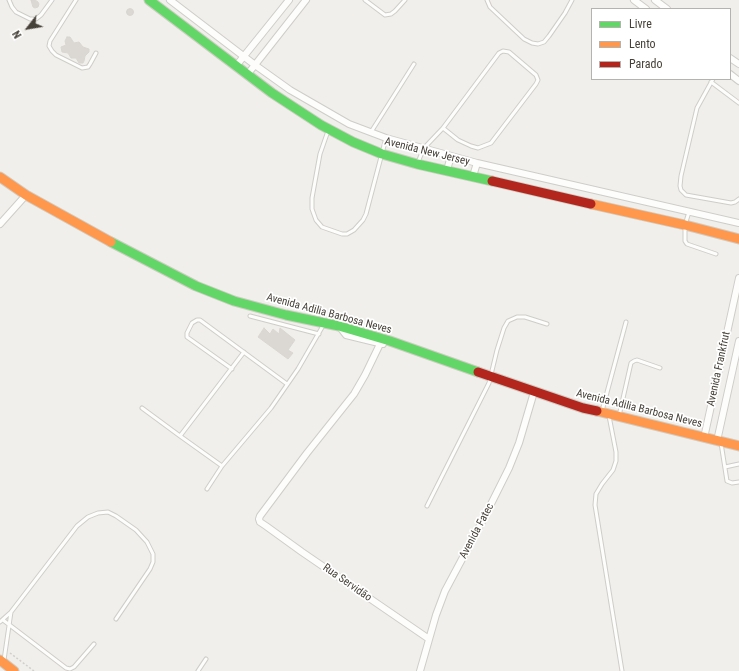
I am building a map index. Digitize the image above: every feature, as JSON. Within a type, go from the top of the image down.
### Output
[{"type":"street","name":"Avenida New Jersey","points":[[149,0],[247,75],[292,107],[353,142],[382,154],[417,164],[685,225],[739,239]]},
{"type":"street","name":"Avenida New Jersey","points":[[170,0],[290,90],[327,113],[349,124],[386,138],[476,163],[739,223]]},
{"type":"street","points":[[236,66],[289,0]]},
{"type":"street","points":[[247,75],[306,0]]},
{"type":"street","points":[[634,0],[645,8]]},
{"type":"street","points":[[655,0],[662,8]]},
{"type":"street","points":[[731,75],[739,81]]},
{"type":"street","points":[[325,127],[327,113]]},
{"type":"street","points":[[447,170],[450,156]]},
{"type":"street","points":[[473,176],[476,163]]},
{"type":"street","name":"Avenida Adilia Barbosa Neves","points":[[0,178],[26,195],[92,232],[196,286],[234,301],[286,315],[339,326],[385,343],[605,414],[739,446]]},
{"type":"street","points":[[0,224],[26,195]]},
{"type":"street","name":"Avenida Frankfrut","points":[[704,438],[739,278]]},
{"type":"street","name":"Avenida Frankfrut","points":[[719,441],[732,368],[739,342]]},
{"type":"street","name":"Rua Servidão","points":[[385,343],[354,394],[307,453],[260,516],[260,522],[429,639]]},
{"type":"street","points":[[719,365],[732,368]]},
{"type":"street","name":"Avenida Fatec","points":[[420,671],[445,591],[509,468],[519,444],[534,392]]},
{"type":"street","points":[[2,661],[14,671]]},
{"type":"lane","points":[[9,0],[16,12],[30,19],[36,19],[41,15],[52,0]]},
{"type":"lane","points":[[76,0],[50,41],[49,46],[56,55],[82,68],[88,67],[96,53]]},
{"type":"lane","points":[[365,0],[385,15],[391,14],[395,11],[404,0]]},
{"type":"lane","points":[[487,0],[490,7],[524,39],[538,44],[544,42],[549,36],[572,0]]},
{"type":"lane","points":[[417,164],[424,148],[442,128],[499,53],[503,50],[509,52],[536,75],[538,80],[536,84],[491,143],[478,148],[471,146],[458,140],[442,128]]},
{"type":"lane","points":[[370,132],[414,64]]},
{"type":"lane","points":[[739,104],[712,80],[697,108],[680,186],[681,190],[686,195],[731,203],[739,199]]},
{"type":"lane","points":[[325,127],[312,198],[314,215],[319,224],[325,229],[337,233],[347,234],[354,230],[363,220],[368,208],[386,138]]},
{"type":"lane","points":[[689,211],[685,225],[685,241],[687,244],[716,254]]},
{"type":"lane","points":[[250,316],[319,334]]},
{"type":"lane","points":[[427,506],[491,377],[491,368],[504,328],[508,321],[518,317],[525,317],[547,324]]},
{"type":"lane","points":[[232,369],[187,337],[186,333],[192,323],[200,320],[287,384]]},
{"type":"lane","points":[[622,671],[595,505],[596,494],[613,470],[616,461],[616,452],[605,414],[626,322]]},
{"type":"lane","points":[[207,489],[222,466],[271,408],[298,369],[325,323]]},
{"type":"lane","points":[[180,436],[244,352]]},
{"type":"lane","points":[[618,417],[631,363],[637,360],[660,368]]},
{"type":"lane","points":[[142,408],[222,466]]},
{"type":"lane","points":[[719,441],[727,480],[732,483],[739,482]]},
{"type":"lane","points":[[725,467],[739,464]]},
{"type":"lane","points":[[0,622],[12,612],[77,526],[88,516],[108,512],[136,530],[147,542],[153,554],[153,562],[150,570],[116,619]]},
{"type":"lane","points":[[2,661],[6,650],[12,612]]},
{"type":"lane","points":[[3,620],[66,668],[70,669],[74,667],[94,644]]},
{"type":"lane","points":[[198,671],[206,659]]},
{"type":"path","points":[[6,650],[34,671]]},
{"type":"building","points":[[31,0],[38,2],[38,7],[33,7]]},
{"type":"building","points":[[130,8],[133,9],[133,15],[130,16],[127,15],[126,12],[127,9]]},
{"type":"building","points":[[67,37],[70,37],[74,43],[79,42],[83,47],[89,49],[83,63],[79,63],[76,58],[71,58],[68,53],[62,52],[61,47],[66,45],[65,41]]},
{"type":"building","points":[[264,328],[270,334],[273,329],[279,334],[280,328],[295,340],[288,350],[293,353],[288,359],[258,337]]},
{"type":"traffic: fast","points":[[149,0],[272,93],[321,125],[353,142],[382,154],[417,164],[492,181]]},
{"type":"traffic: fast","points":[[111,242],[196,286],[234,301],[286,315],[339,326],[390,341],[478,372]]},
{"type":"traffic: slow","points":[[0,177],[26,195],[111,242]]},
{"type":"traffic: slow","points":[[591,204],[739,239]]},
{"type":"traffic: slow","points":[[597,411],[739,446]]},
{"type":"traffic: slow","points":[[0,660],[14,671]]},
{"type":"traffic: jam","points":[[492,181],[591,204]]},
{"type":"traffic: jam","points":[[478,372],[583,408],[597,411]]}]
